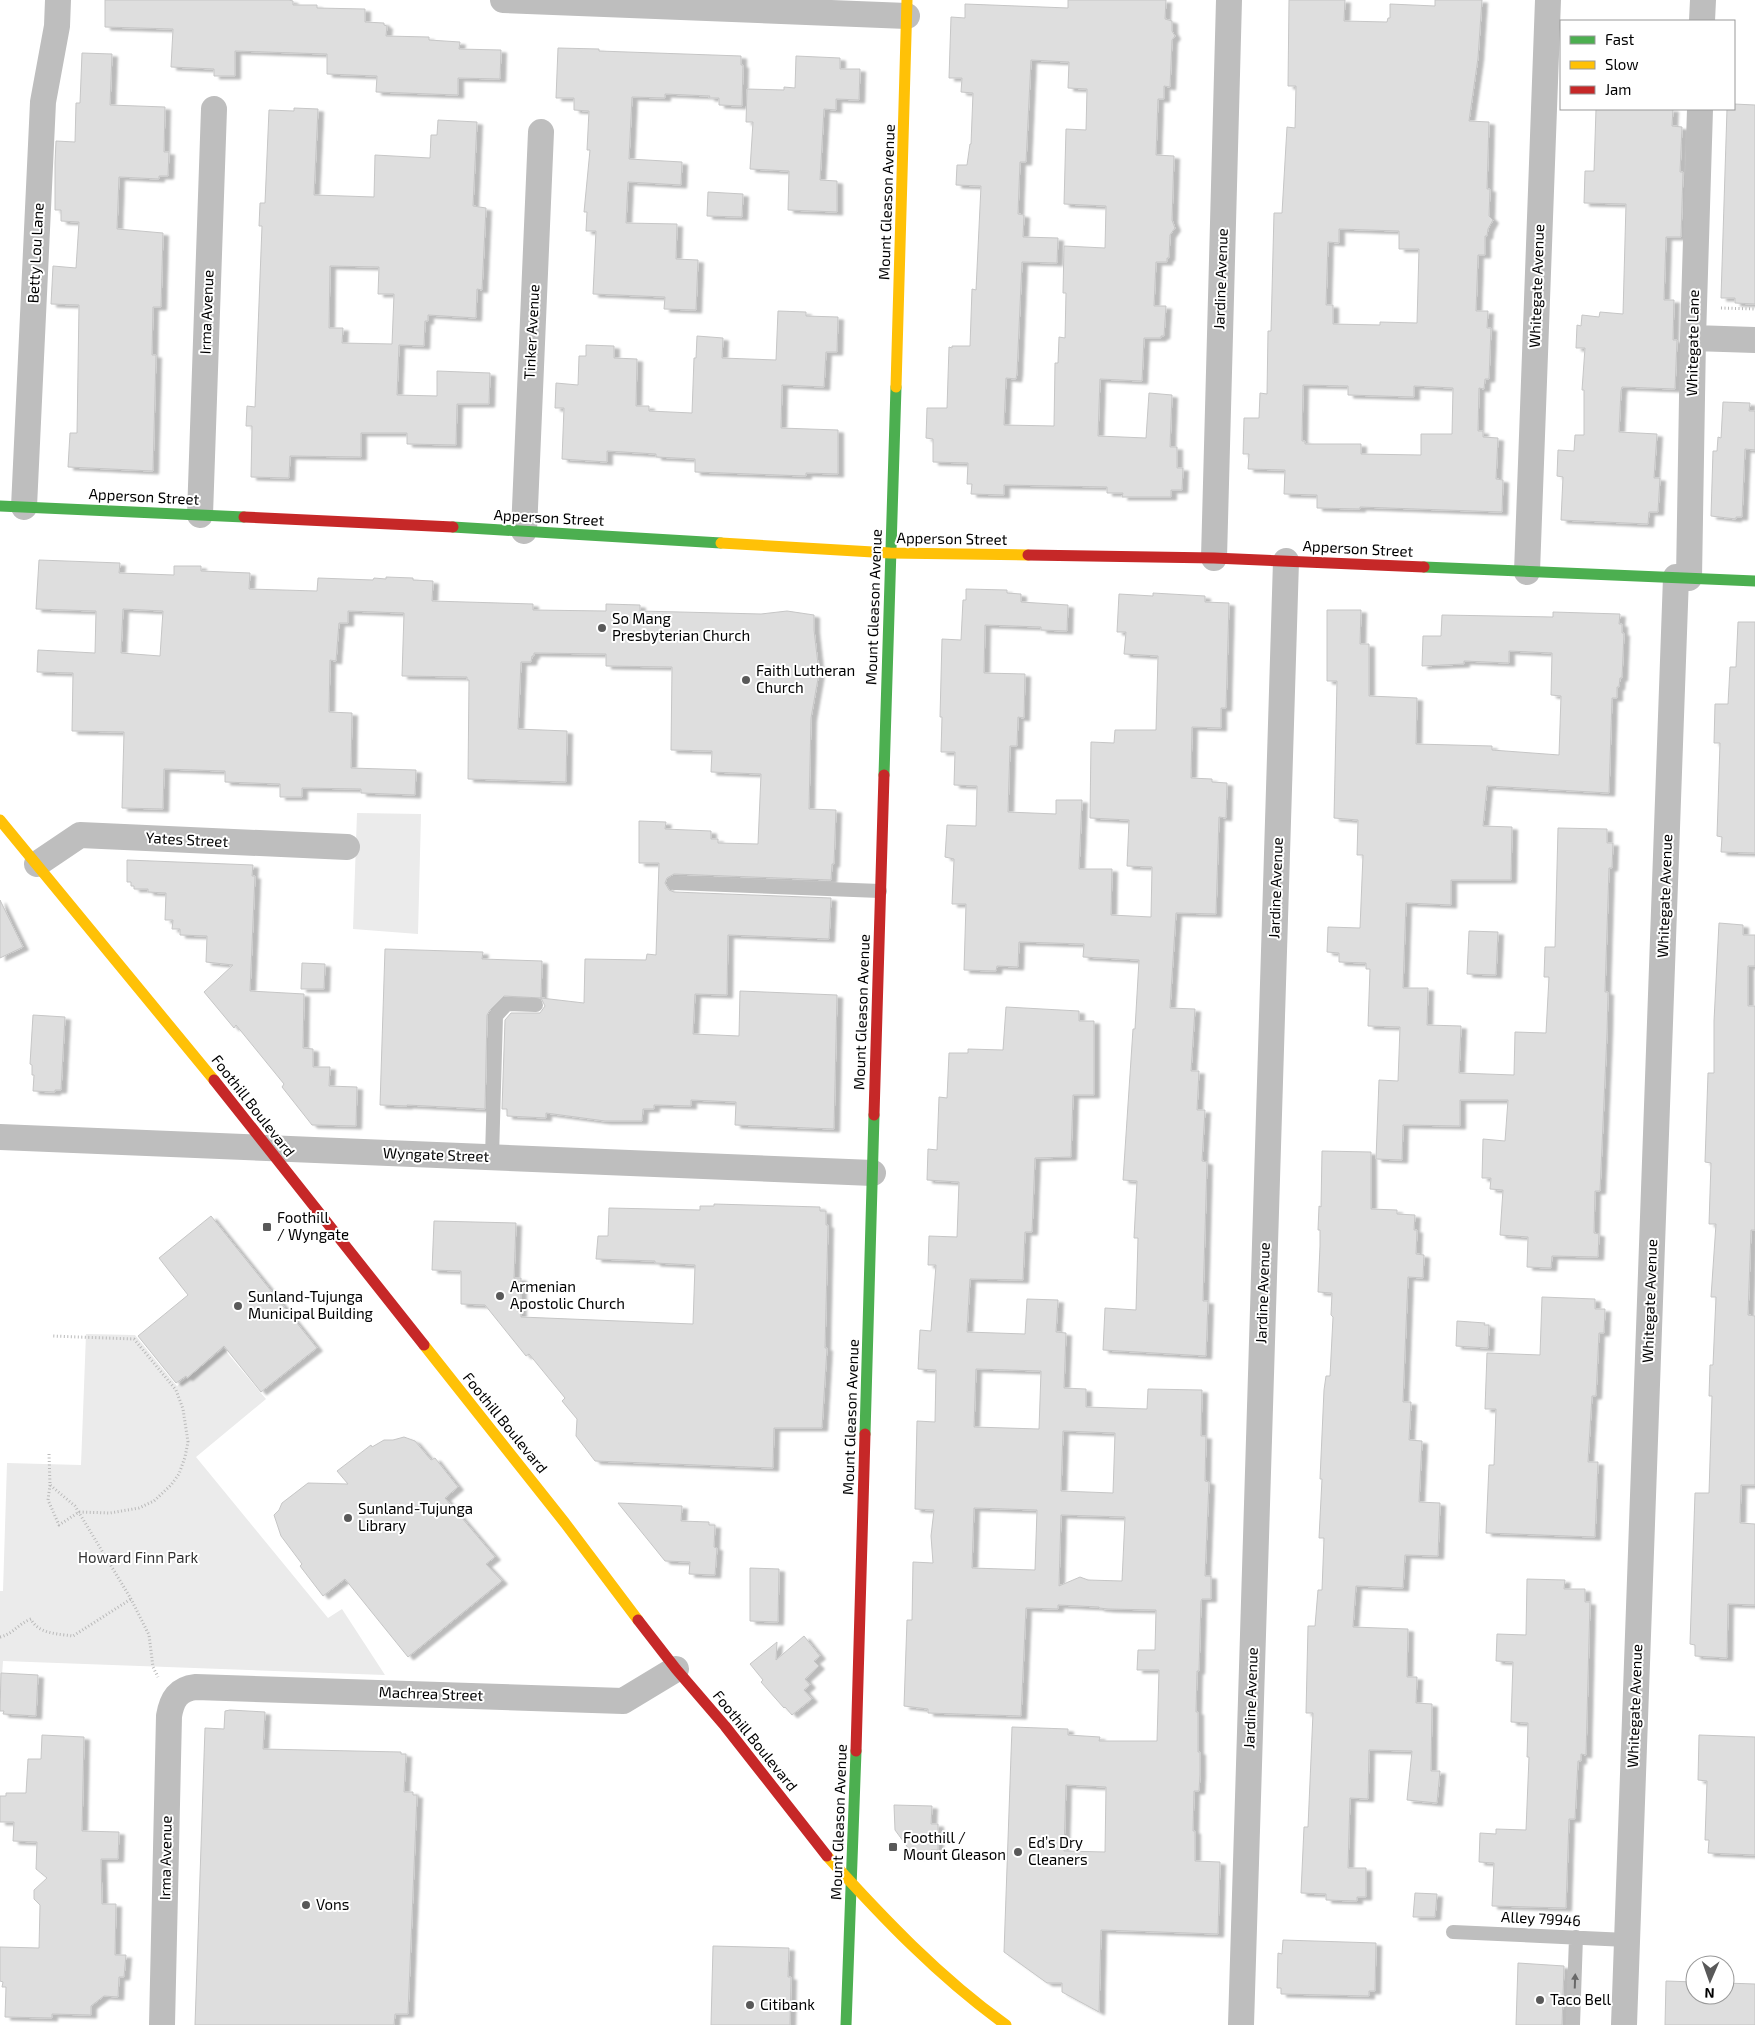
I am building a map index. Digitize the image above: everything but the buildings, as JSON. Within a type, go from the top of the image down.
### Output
[{"type":"street","name":"Betty Lou Lane","points":[[12,506],[43,102],[57,26],[58,0]]},
{"type":"street","points":[[503,0],[907,8]]},
{"type":"street","name":"Jardine Avenue","points":[[1214,558],[1229,0]]},
{"type":"street","name":"Whitegate Avenue","points":[[1527,572],[1548,0]]},
{"type":"street","points":[[1702,20],[1703,0]]},
{"type":"street","name":"Mount Gleason Avenue","points":[[846,2025],[852,1884],[907,8]]},
{"type":"street","name":"Irma Avenue","points":[[200,514],[214,109]]},
{"type":"street","name":"Whitegate Lane","points":[[1682,578],[1693,338],[1700,110]]},
{"type":"street","name":"Tinker Avenue","points":[[524,532],[541,132]]},
{"type":"street","points":[[1693,338],[1755,340]]},
{"type":"street","name":"Apperson Street","points":[[12,506],[200,514],[890,553],[1214,558],[1755,581]]},
{"type":"street","name":"Jardine Avenue","points":[[1241,2025],[1286,561]]},
{"type":"street","name":"Whitegate Avenue","points":[[1624,2025],[1682,578]]},
{"type":"street","name":"Foothill Boulevard","points":[[0,820],[185,1043],[565,1523],[676,1669],[726,1726],[828,1857],[926,1961],[982,2008],[1006,2025]]},
{"type":"street","name":"Yates Street","points":[[37,864],[80,835],[347,846]]},
{"type":"street","name":"Wyngate Street","points":[[0,1137],[873,1173]]},
{"type":"street","name":"Machrea Street","points":[[178,1694],[186,1688],[196,1686],[623,1702],[676,1669]]},
{"type":"street","name":"Irma Avenue","points":[[162,2025],[169,1716],[171,1704],[178,1694]]},
{"type":"lane","points":[[674,883],[880,891]]},
{"type":"lane","points":[[492,1157],[496,1016],[507,1004],[536,1005]]},
{"type":"lane","name":"Alley 79946","points":[[1453,1932],[1627,1940]]},
{"type":"lane","points":[[1573,2025],[1576,1937]]},
{"type":"path","points":[[49,1454],[50,1485],[48,1500],[59,1525],[78,1512],[95,1514],[124,1512],[154,1501],[171,1486],[179,1474],[188,1442],[186,1421],[176,1390],[134,1339],[51,1336]]},
{"type":"path","points":[[50,1485],[76,1506],[132,1599],[149,1635],[153,1667]]},
{"type":"path","points":[[0,1637],[7,1635],[18,1625],[31,1619],[33,1625],[47,1632],[73,1636],[132,1599]]},
{"type":"green space","points":[[357,813],[421,814],[418,934],[353,929]]},
{"type":"green space","name":"Howard Finn Park","points":[[86,1334],[135,1335],[177,1386],[224,1349],[266,1399],[196,1457],[328,1618],[342,1609],[385,1675],[3,1661],[0,1705],[0,1591],[3,1591],[7,1463],[81,1465]]},
{"type":"traffic: fast","points":[[884,775],[896,387]]},
{"type":"traffic: fast","points":[[0,506],[244,517]]},
{"type":"traffic: fast","points":[[453,527],[721,543]]},
{"type":"traffic: fast","points":[[1424,567],[1755,581]]},
{"type":"traffic: fast","points":[[865,1434],[874,1115]]},
{"type":"traffic: fast","points":[[846,2025],[856,1751]]},
{"type":"traffic: slow","points":[[896,387],[907,0]]},
{"type":"traffic: slow","points":[[721,543],[890,553],[1028,555]]},
{"type":"traffic: slow","points":[[0,820],[214,1080]]},
{"type":"traffic: slow","points":[[424,1345],[565,1523],[638,1620]]},
{"type":"traffic: slow","points":[[827,1856],[934,1967],[1006,2025]]},
{"type":"traffic: jam","points":[[244,517],[453,527]]},
{"type":"traffic: jam","points":[[1028,555],[1214,558],[1424,567]]},
{"type":"traffic: jam","points":[[874,1115],[884,775]]},
{"type":"traffic: jam","points":[[214,1080],[424,1345]]},
{"type":"traffic: jam","points":[[856,1751],[865,1434]]},
{"type":"traffic: jam","points":[[638,1620],[676,1669],[725,1726],[827,1856]]},
{"type":"place","name":"So Mang Presbyterian Church","points":[[602,628]]},
{"type":"place","name":"Faith Lutheran Church","points":[[746,680]]},
{"type":"place","name":"Foothill / Wyngate","points":[[267,1227]]},
{"type":"place","name":"Armenian Apostolic Church","points":[[500,1296]]},
{"type":"place","name":"Sunland-Tujunga Municipal Building","points":[[238,1306]]},
{"type":"place","name":"Sunland-Tujunga Library","points":[[348,1518]]},
{"type":"place","name":"Foothill / Mount Gleason","points":[[893,1847]]},
{"type":"place","name":"Ed’s Dry Cleaners","points":[[1018,1852]]},
{"type":"place","name":"Vons","points":[[306,1905]]},
{"type":"place","name":"Taco Bell","points":[[1540,2000]]},
{"type":"place","name":"Citibank","points":[[750,2005]]}]
